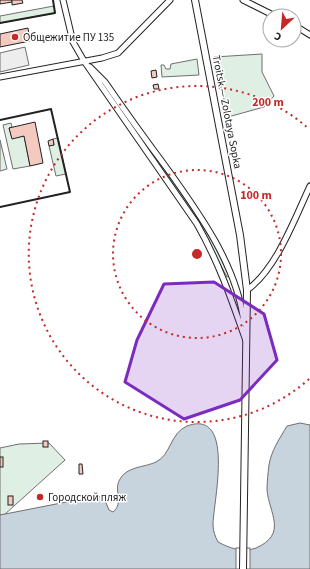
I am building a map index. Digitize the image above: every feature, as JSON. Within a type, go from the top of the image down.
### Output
[{"type":"street","points":[[64,0],[73,42],[84,61],[197,224],[224,275],[248,348]]},
{"type":"street","points":[[0,77],[118,53],[170,0]]},
{"type":"street","name":"Troitsk — Zolotaya Sopka","points":[[195,0],[240,235],[247,290],[248,348],[243,569]]},
{"type":"street","points":[[243,0],[262,10]]},
{"type":"street","points":[[247,290],[258,283],[269,269],[310,186]]},
{"type":"highlighted area","points":[[214,282],[264,314],[277,360],[240,400],[184,419],[125,382],[137,340],[164,284]]},
{"type":"green space","points":[[54,6],[55,13],[0,23],[0,16]]},
{"type":"green space","points":[[262,54],[262,72],[274,96],[264,107],[228,117],[214,57]]},
{"type":"green space","points":[[197,59],[199,75],[162,77],[161,65],[164,65],[166,69],[170,69],[171,64]]},
{"type":"green space","points":[[104,84],[207,229],[229,276],[227,277],[193,214],[102,86]]},
{"type":"green space","points":[[11,123],[12,127],[9,128],[12,138],[24,136],[30,166],[13,169],[3,125]]},
{"type":"green space","points":[[58,138],[66,174],[56,176],[49,146],[54,145],[53,139]]},
{"type":"green space","points":[[0,140],[7,169],[0,171]]},
{"type":"green space","points":[[49,443],[65,460],[4,515],[0,515],[0,448],[19,444]]},
{"type":"shaded area","points":[[25,47],[29,65],[0,72],[0,53]]},
{"type":"shaded area","points":[[300,423],[310,425],[310,569],[0,569],[0,515],[97,496],[104,498],[109,510],[113,512],[118,505],[118,485],[122,476],[130,470],[151,464],[161,459],[181,429],[187,426],[202,424],[212,431],[217,444],[218,479],[213,524],[216,538],[218,542],[236,549],[246,550],[256,548],[272,536],[274,530],[273,515],[267,490],[269,465],[272,455],[287,426]]},
{"type":"pier","points":[[236,548],[250,548],[250,569],[236,569]]},
{"type":"building","points":[[0,0],[12,0],[12,2],[0,4]]},
{"type":"building","points":[[12,0],[22,0],[23,3],[12,5]]},
{"type":"building","name":"Общежитие ПУ 135","points":[[28,28],[30,41],[0,47],[0,34]]},
{"type":"building","points":[[156,70],[157,77],[152,78],[151,71]]},
{"type":"building","points":[[158,84],[159,89],[154,89],[153,85]]},
{"type":"building","points":[[35,122],[43,163],[30,166],[24,136],[12,139],[9,128]]},
{"type":"building","points":[[53,139],[54,145],[49,146],[48,141]]},
{"type":"building","points":[[43,441],[48,441],[48,447],[43,447]]},
{"type":"building","points":[[0,457],[3,457],[3,467],[0,467]]},
{"type":"building","points":[[79,464],[82,464],[83,474],[79,474]]},
{"type":"building","points":[[8,496],[13,496],[13,505],[8,505]]},
{"type":"wall","points":[[0,23],[55,13],[53,0]]},
{"type":"wall","points":[[0,120],[51,109],[70,192],[0,207]]},
{"type":"place","name":"Общежитие ПУ 135","points":[[15,37]]},
{"type":"place","name":"Городской пляж","points":[[40,497]]}]
